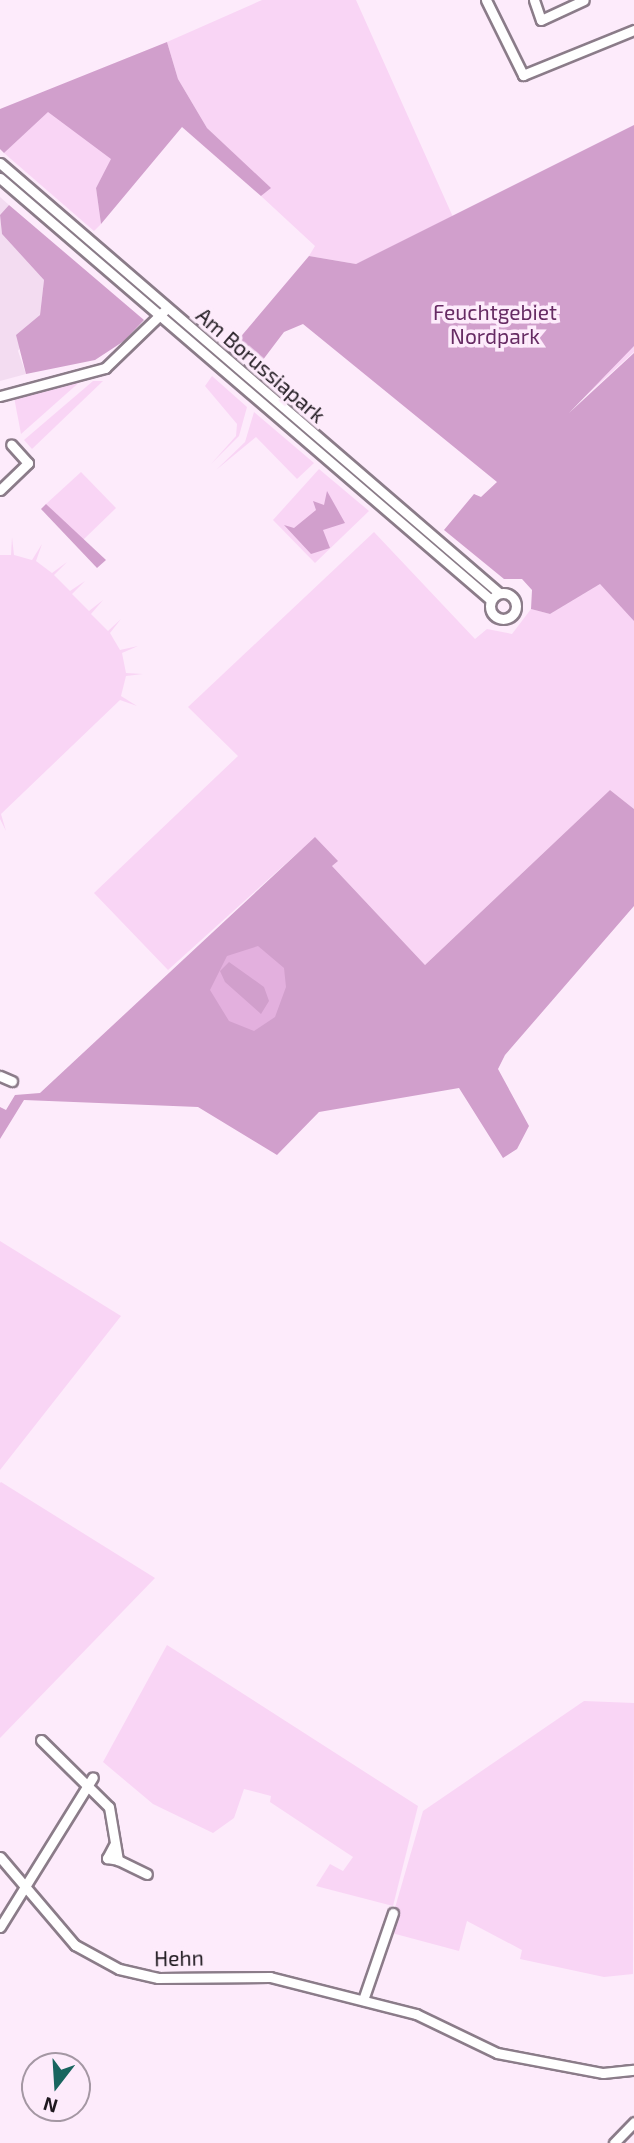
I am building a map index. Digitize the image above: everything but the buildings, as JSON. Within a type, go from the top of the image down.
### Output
[{"type":"street","points":[[486,0],[523,75],[634,30]]},
{"type":"street","points":[[534,0],[541,20],[584,0]]},
{"type":"street","name":"Am Borussiapark","points":[[0,163],[164,311],[491,600],[496,616],[512,615],[514,599],[499,593],[164,311],[0,178]]},
{"type":"street","points":[[0,396],[105,368],[164,311]]},
{"type":"street","points":[[0,490],[28,463],[11,444]]},
{"type":"street","points":[[491,600],[499,593]]},
{"type":"street","points":[[0,1076],[12,1080]]},
{"type":"street","points":[[41,1740],[90,1781],[115,1820],[114,1844],[118,1860],[147,1874]]},
{"type":"street","points":[[0,1927],[29,1886],[90,1781]]},
{"type":"street","name":"Hehn","points":[[0,1857],[29,1886],[75,1945],[119,1969],[158,1978],[253,1974],[363,2000],[437,2022],[497,2053],[603,2073],[634,2070]]},
{"type":"street","points":[[363,2000],[393,1913]]},
{"type":"street","points":[[614,2143],[634,2122]]},
{"type":"shaded area","points":[[0,197],[9,205],[0,215]]},
{"type":"shaded area","points":[[0,215],[2,234],[44,280],[40,315],[18,351],[26,374],[0,381]]},
{"type":"shaded area","points":[[258,946],[284,968],[286,987],[275,1017],[254,1031],[229,1021],[210,990],[227,956]],"holes":[[[229,962],[264,987],[269,1001],[261,1014],[225,982],[220,971]]]},
{"type":"green space","points":[[262,0],[356,0],[453,217],[634,126],[634,352],[568,412],[300,315],[424,233],[356,264],[309,256],[315,246],[261,196],[270,188],[207,128],[178,79],[167,42]]},
{"type":"green space","points":[[167,42],[178,79],[207,128],[271,188],[261,196],[182,127],[101,224],[96,188],[111,159],[48,112],[4,153],[0,149],[0,109]]},
{"type":"green space","points":[[48,111],[112,159],[96,188],[101,224],[94,231],[4,153]]},
{"type":"green space","name":"Feuchtgebiet Nordpark","points":[[634,125],[634,346],[569,413],[634,353],[634,621],[600,584],[550,614],[531,609],[532,590],[522,579],[504,579],[444,530],[474,494],[481,497],[497,482],[303,324],[284,332],[256,369],[232,347],[309,256],[356,264]]},
{"type":"green space","points":[[9,205],[144,320],[124,341],[95,360],[26,374],[16,335],[40,315],[44,280],[2,234],[0,215]]},
{"type":"green space","points":[[212,376],[247,407],[239,436],[211,464],[236,436],[237,424],[205,386]]},
{"type":"green space","points":[[83,379],[21,434],[14,397]]},
{"type":"green space","points":[[93,381],[103,381],[32,449],[24,440]]},
{"type":"green space","points":[[254,412],[314,463],[297,479],[256,437],[216,470],[245,442]]},
{"type":"green space","points":[[319,469],[369,511],[315,563],[273,520]]},
{"type":"green space","points":[[81,472],[116,508],[82,541],[46,504]]},
{"type":"green space","points":[[327,491],[345,523],[323,530],[330,548],[311,554],[284,525],[294,528],[316,510],[313,501],[324,505]]},
{"type":"green space","points":[[46,504],[106,560],[97,568],[41,509]]},
{"type":"green space","points":[[374,532],[475,639],[487,629],[512,634],[531,609],[550,614],[600,584],[634,619],[634,809],[610,790],[425,965],[332,866],[337,861],[302,849],[168,970],[94,893],[238,756],[188,707]]},
{"type":"green space","points":[[12,537],[14,555],[32,560],[42,544],[36,561],[52,573],[67,562],[54,575],[70,591],[85,581],[72,594],[89,611],[103,600],[91,614],[108,631],[121,619],[110,633],[120,650],[138,646],[122,653],[126,673],[143,674],[126,676],[121,696],[137,706],[120,700],[1,814],[6,831],[0,819],[0,555],[11,555]]},
{"type":"green space","points":[[610,790],[634,809],[634,906],[505,1055],[498,1069],[529,1126],[517,1149],[503,1158],[459,1088],[319,1112],[277,1155],[198,1107],[24,1100],[0,1139],[0,1107],[6,1110],[15,1095],[40,1093],[315,837],[338,861],[332,866],[425,965]]},
{"type":"green space","points":[[0,1241],[121,1316],[0,1470]]},
{"type":"green space","points":[[0,1483],[155,1578],[0,1738]]},
{"type":"green space","points":[[167,1645],[418,1806],[393,1906],[316,1886],[330,1864],[343,1871],[353,1857],[270,1802],[271,1796],[244,1789],[234,1818],[213,1833],[153,1804],[103,1762]]},
{"type":"green space","points":[[584,1701],[634,1703],[633,1974],[604,1977],[520,1959],[522,1950],[467,1921],[459,1951],[388,1932],[423,1811]]}]
